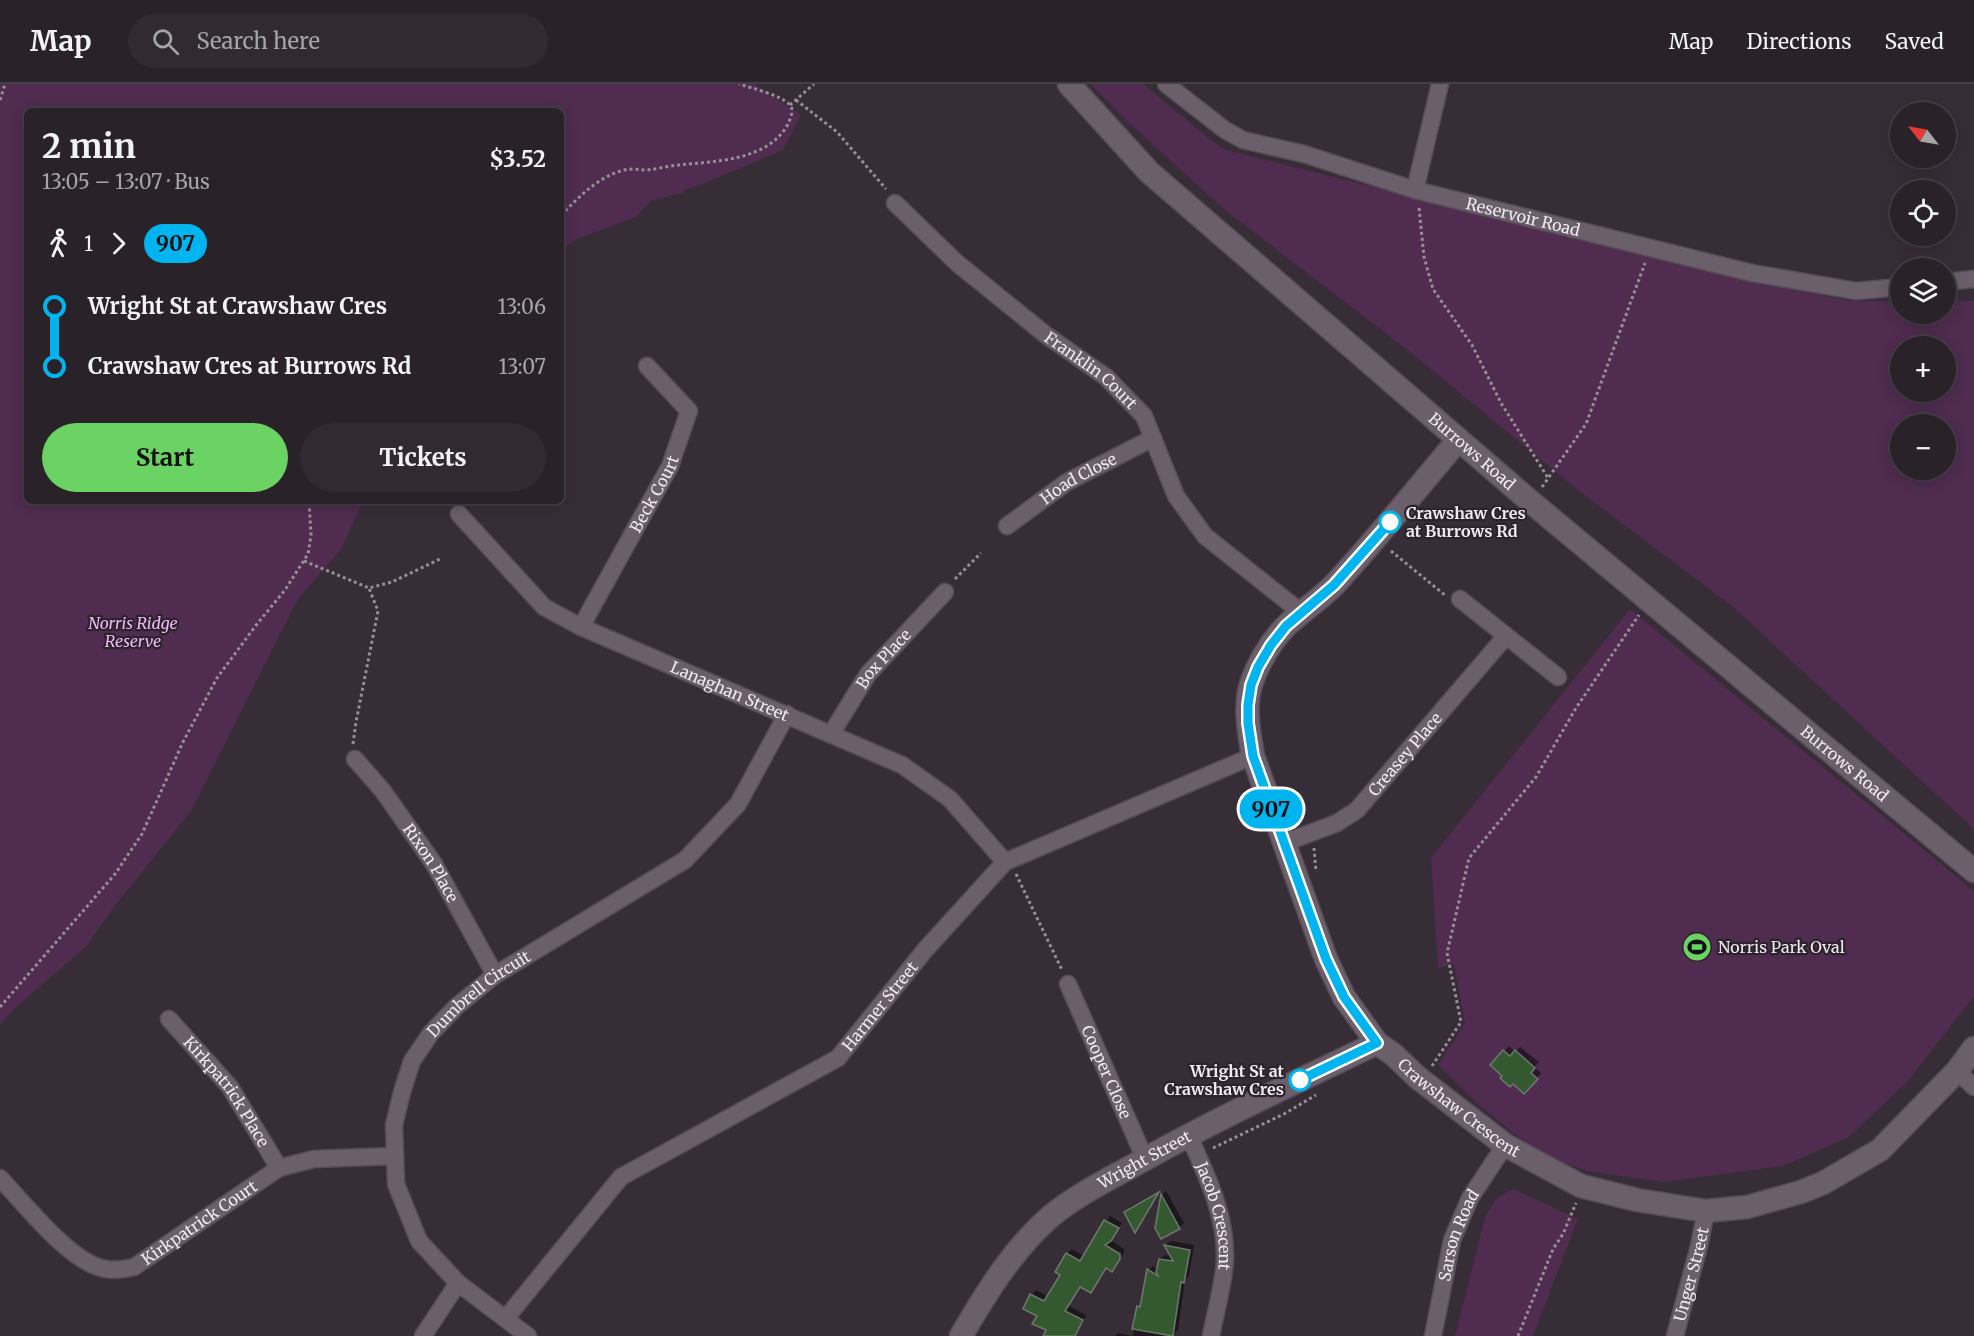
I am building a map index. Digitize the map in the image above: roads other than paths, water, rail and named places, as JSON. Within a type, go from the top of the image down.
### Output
[{"type":"street","name":"Burrows Road","points":[[1069,84],[1149,172],[1458,440],[1974,871]]},
{"type":"street","name":"Reservoir Road","points":[[1166,84],[1225,130],[1244,140],[1304,154],[1415,190],[1752,273],[1856,291],[1890,288]]},
{"type":"street","points":[[1415,190],[1440,84]]},
{"type":"street","name":"Franklin Court","points":[[896,203],[957,263],[1046,334],[1106,377],[1144,416],[1176,496],[1205,536],[1302,613]]},
{"type":"street","points":[[1956,281],[1974,279]]},
{"type":"street","name":"Beck Court","points":[[581,627],[670,466],[689,411],[647,366]]},
{"type":"street","name":"Hoad Close","points":[[1006,526],[1067,482],[1153,438]]},
{"type":"street","name":"Crawshaw Crescent","points":[[1458,440],[1384,549],[1334,585],[1286,626],[1271,645],[1251,685],[1248,723],[1253,756],[1326,959],[1344,997],[1377,1043],[1394,1054],[1417,1077],[1505,1144],[1581,1186],[1637,1200],[1706,1211],[1747,1207],[1792,1195],[1823,1183],[1880,1150],[1957,1071],[1974,1048]]},
{"type":"street","name":"Lanaghan Street","points":[[459,514],[544,607],[581,627],[902,765],[950,799],[1010,866]]},
{"type":"street","name":"Box Place","points":[[831,734],[868,674],[947,588]]},
{"type":"street","points":[[1457,601],[1558,677]]},
{"type":"street","name":"Creasey Place","points":[[1284,843],[1337,823],[1357,810],[1506,636]]},
{"type":"street","name":"Dumbrell Circuit","points":[[528,1336],[458,1283],[419,1241],[396,1184],[394,1125],[412,1061],[431,1034],[457,1006],[495,975],[685,860],[738,804],[787,714]]},
{"type":"street","name":"Harmer Street","points":[[506,1318],[621,1177],[838,1058],[925,950],[1010,866],[1253,756]]},
{"type":"street","name":"Rixon Place","points":[[355,759],[383,791],[434,864],[495,975]]},
{"type":"street","name":"Cooper Close","points":[[1066,978],[1145,1159]]},
{"type":"street","name":"Kirkpatrick Place","points":[[169,1019],[230,1087],[279,1168]]},
{"type":"street","name":"Wright Street","points":[[961,1336],[995,1280],[1021,1247],[1051,1217],[1078,1197],[1188,1134],[1377,1043]]},
{"type":"street","points":[[1957,1071],[1974,1087]]},
{"type":"street","name":"Jacob Crescent","points":[[1188,1134],[1217,1202],[1223,1231],[1226,1260],[1211,1336]]},
{"type":"street","name":"Sarson Road","points":[[1433,1336],[1452,1240],[1470,1197],[1505,1144]]},
{"type":"street","name":"Kirkpatrick Court","points":[[0,1178],[68,1249],[85,1261],[104,1269],[117,1270],[134,1267],[279,1168],[314,1159],[395,1156]]},
{"type":"street","name":"Unger Street","points":[[1675,1336],[1706,1211]]},
{"type":"street","points":[[423,1336],[458,1283]]},
{"type":"place","name":"Crawshaw Cres at Burrows Rd","points":[[1390,522]]},
{"type":"place","name":"Norris Park Oval","points":[[1697,947]]},
{"type":"place","name":"Wright St at Crawshaw Cres","points":[[1300,1080]]},
{"type":"park label","name":"Norris Ridge Reserve","points":[[133,632]]}]
